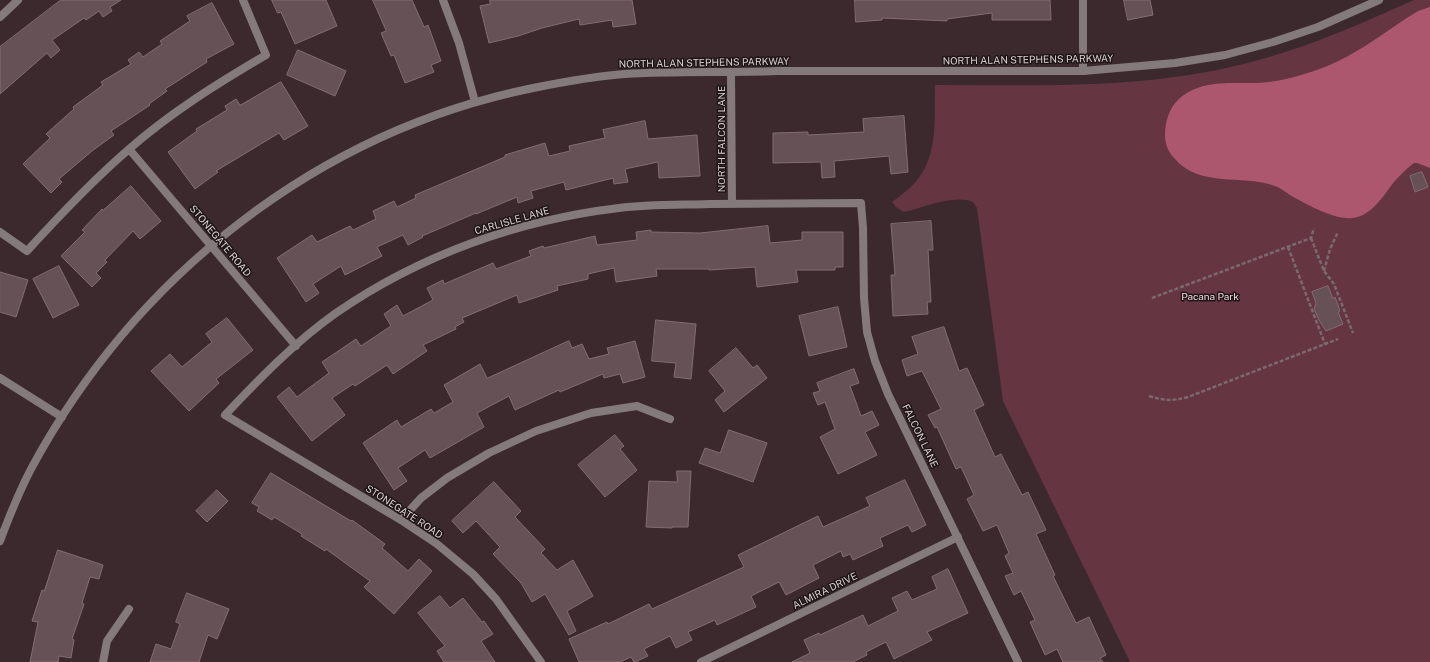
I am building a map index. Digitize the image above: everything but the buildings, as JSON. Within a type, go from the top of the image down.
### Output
[{"type":"street","points":[[0,17],[18,0]]},
{"type":"street","points":[[0,232],[27,251],[77,196],[129,149],[174,113],[223,80],[266,55],[243,0]]},
{"type":"street","points":[[443,0],[460,43],[475,102]]},
{"type":"street","points":[[1083,0],[1083,72]]},
{"type":"street","name":"NORTH ALAN STEPHENS PARKWAY","points":[[0,541],[30,471],[62,417],[94,370],[131,324],[168,285],[210,246],[246,217],[295,184],[326,165],[380,138],[419,122],[475,102],[534,88],[623,74],[777,71],[1083,72],[1175,64],[1225,55],[1272,42],[1318,27],[1379,0]]},
{"type":"street","name":"NORTH FALCON LANE","points":[[731,73],[732,204]]},
{"type":"street","name":"STONEGATE ROAD","points":[[129,149],[296,346]]},
{"type":"street","name":"CARLISLE LANE","points":[[225,415],[257,381],[296,346],[336,314],[382,284],[428,261],[474,242],[524,226],[573,215],[620,208],[673,205],[861,203]]},
{"type":"street","name":"FALCON LANE","points":[[861,203],[863,228],[864,298],[867,332],[873,354],[888,394],[1018,662]]},
{"type":"street","points":[[0,378],[62,417]]},
{"type":"street","points":[[401,520],[421,498],[447,478],[489,453],[536,431],[591,414],[637,406],[670,419]]},
{"type":"street","name":"STONEGATE ROAD","points":[[225,415],[401,520],[437,544],[473,574],[496,599],[541,662]]},
{"type":"street","name":"ALMIRA DRIVE","points":[[701,662],[958,537]]},
{"type":"street","points":[[103,662],[107,640],[129,609]]},
{"type":"path","points":[[1314,228],[1311,238],[1324,272],[1334,284],[1353,333]]},
{"type":"path","points":[[1324,272],[1330,250],[1338,232]]},
{"type":"path","points":[[1152,298],[1311,238]]},
{"type":"path","points":[[1288,247],[1325,344]]},
{"type":"path","points":[[1149,396],[1162,400],[1174,401],[1188,397],[1338,339]]},
{"type":"green space","name":"Pacana Park","points":[[1414,0],[1430,0],[1430,662],[1130,662],[1003,401],[977,208],[973,202],[957,200],[938,202],[904,212],[896,207],[892,202],[917,180],[929,159],[935,122],[935,85],[1099,84],[1181,76],[1222,69],[1301,47]]},
{"type":"shaded area","points":[[1430,7],[1430,168],[1414,163],[1396,179],[1381,199],[1365,214],[1352,218],[1337,217],[1312,207],[1275,186],[1197,174],[1185,168],[1169,151],[1166,145],[1165,135],[1168,116],[1179,99],[1189,92],[1200,87],[1222,83],[1269,82],[1292,78],[1314,71],[1342,60],[1418,11]]}]
